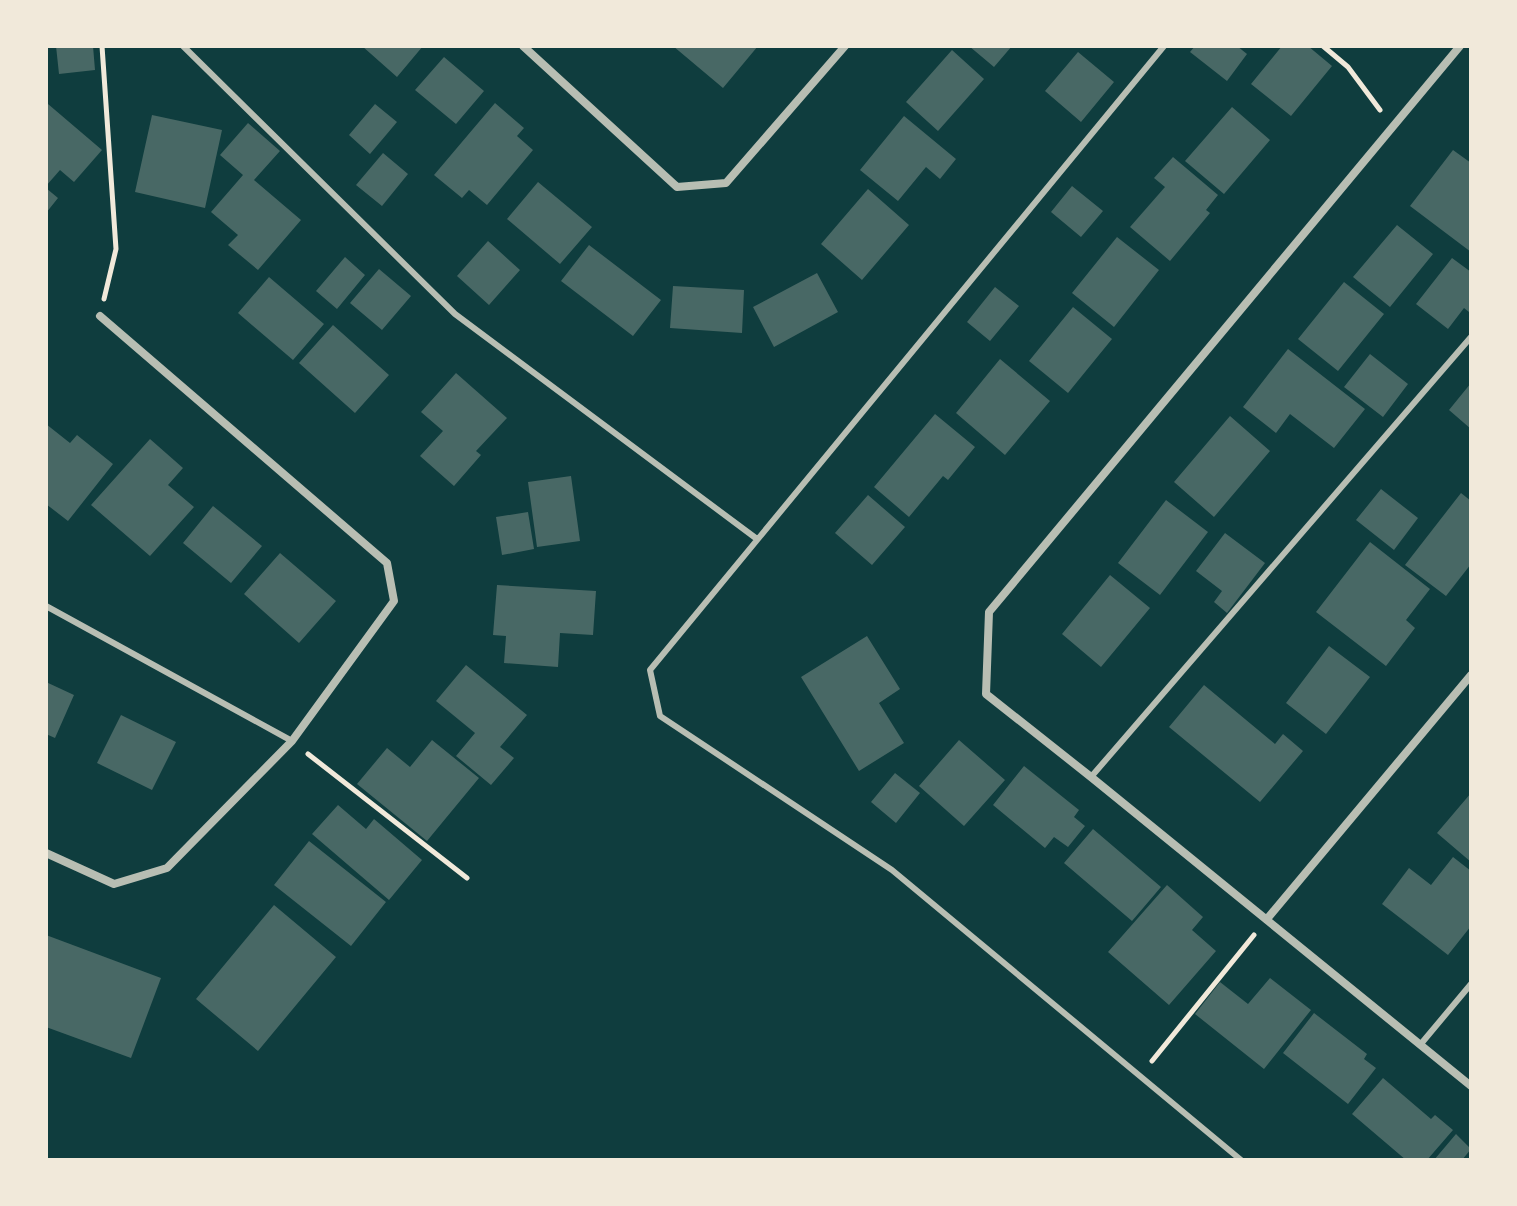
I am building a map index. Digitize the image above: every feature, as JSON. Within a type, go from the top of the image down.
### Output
[{"type":"street","points":[[523,46],[677,187],[726,183],[845,46]]},
{"type":"street","points":[[1460,46],[989,612],[986,694],[1471,1086]]},
{"type":"street","points":[[46,853],[114,884],[167,868],[292,741],[394,601],[387,563],[100,316]]},
{"type":"street","points":[[1267,919],[1471,675]]},
{"type":"lane","points":[[183,46],[455,314],[757,539]]},
{"type":"lane","points":[[1164,46],[650,670],[660,716],[892,870],[1241,1160]]},
{"type":"lane","points":[[1091,777],[1471,337]]},
{"type":"lane","points":[[46,606],[292,741]]},
{"type":"lane","points":[[1420,1045],[1471,984]]},
{"type":"path","points":[[100,316],[116,249],[102,46]]},
{"type":"path","points":[[1323,46],[1348,67],[1393,127]]},
{"type":"path","points":[[292,741],[467,878]]},
{"type":"path","points":[[1140,1076],[1267,919]]},
{"type":"building","points":[[56,46],[93,46],[95,70],[59,74]]},
{"type":"building","points":[[362,46],[423,46],[397,77]]},
{"type":"building","points":[[673,46],[758,46],[723,88]]},
{"type":"building","points":[[969,46],[1012,46],[994,67]]},
{"type":"building","points":[[1195,46],[1237,46],[1247,54],[1227,81],[1190,52]]},
{"type":"building","points":[[1282,46],[1308,46],[1332,66],[1291,116],[1251,84]]},
{"type":"building","points":[[952,50],[984,79],[938,131],[906,102]]},
{"type":"building","points":[[1078,52],[1114,82],[1081,122],[1045,91]]},
{"type":"building","points":[[444,57],[484,91],[456,124],[415,90]]},
{"type":"building","points":[[495,103],[524,128],[517,136],[533,150],[487,205],[469,190],[462,198],[434,175]]},
{"type":"building","points":[[48,104],[102,150],[74,182],[60,170],[46,186]]},
{"type":"building","points":[[375,104],[397,122],[370,154],[349,135]]},
{"type":"building","points":[[1232,107],[1270,140],[1224,194],[1185,161]]},
{"type":"building","points":[[152,115],[222,130],[205,208],[135,192]]},
{"type":"building","points":[[904,116],[956,159],[940,179],[926,167],[898,201],[860,170]]},
{"type":"building","points":[[248,123],[280,151],[254,180],[301,220],[258,270],[228,245],[238,235],[211,212],[243,175],[220,155]]},
{"type":"building","points":[[1453,150],[1471,163],[1471,252],[1410,206]]},
{"type":"building","points":[[383,153],[408,174],[382,206],[356,185]]},
{"type":"building","points":[[1173,157],[1218,195],[1206,210],[1210,213],[1170,261],[1130,227],[1165,187],[1154,178]]},
{"type":"building","points":[[538,182],[592,227],[560,264],[507,219]]},
{"type":"building","points":[[1072,186],[1103,211],[1081,237],[1051,212]]},
{"type":"building","points":[[46,188],[58,198],[46,213]]},
{"type":"building","points":[[868,189],[909,225],[862,280],[821,244]]},
{"type":"building","points":[[1397,225],[1433,254],[1390,307],[1353,277]]},
{"type":"building","points":[[1117,237],[1159,270],[1114,327],[1072,293]]},
{"type":"building","points":[[488,241],[520,270],[489,305],[457,276]]},
{"type":"building","points":[[589,245],[661,300],[633,336],[561,281]]},
{"type":"building","points":[[345,257],[365,275],[337,309],[316,291]]},
{"type":"building","points":[[1452,258],[1471,272],[1471,309],[1469,312],[1464,308],[1448,329],[1416,304]]},
{"type":"building","points":[[379,269],[411,296],[382,330],[350,303]]},
{"type":"building","points":[[817,273],[838,312],[774,347],[753,307]]},
{"type":"building","points":[[269,277],[324,324],[293,360],[238,313]]},
{"type":"building","points":[[1344,282],[1384,314],[1338,371],[1298,339]]},
{"type":"building","points":[[673,286],[744,290],[742,333],[670,328]]},
{"type":"building","points":[[995,287],[1019,306],[990,341],[967,322]]},
{"type":"building","points":[[1073,307],[1112,339],[1068,393],[1029,361]]},
{"type":"building","points":[[333,325],[389,375],[355,413],[299,363]]},
{"type":"building","points":[[1288,349],[1365,409],[1334,448],[1290,414],[1276,433],[1243,407]]},
{"type":"building","points":[[1370,354],[1408,384],[1383,417],[1344,387]]},
{"type":"building","points":[[1000,359],[1050,401],[1005,455],[956,413]]},
{"type":"building","points":[[456,373],[507,418],[476,451],[481,455],[454,486],[420,456],[443,431],[421,412]]},
{"type":"building","points":[[1471,383],[1471,429],[1449,410]]},
{"type":"building","points":[[935,414],[975,447],[948,480],[943,476],[909,517],[874,487]]},
{"type":"building","points":[[1230,416],[1270,451],[1214,517],[1174,482]]},
{"type":"building","points":[[46,424],[70,443],[77,435],[113,464],[68,521],[46,504]]},
{"type":"building","points":[[150,439],[183,468],[168,485],[194,507],[150,556],[91,505]]},
{"type":"building","points":[[571,476],[580,541],[537,547],[528,482]]},
{"type":"building","points":[[1381,489],[1418,518],[1394,550],[1356,520]]},
{"type":"building","points":[[1461,493],[1471,501],[1471,564],[1446,596],[1405,565]]},
{"type":"building","points":[[868,495],[905,527],[872,565],[835,533]]},
{"type":"building","points":[[1166,500],[1208,532],[1160,595],[1118,563]]},
{"type":"building","points":[[213,506],[262,546],[231,583],[183,543]]},
{"type":"building","points":[[528,512],[534,549],[502,555],[496,517]]},
{"type":"building","points":[[1225,533],[1265,563],[1227,613],[1214,602],[1222,591],[1196,571]]},
{"type":"building","points":[[1370,542],[1430,589],[1406,620],[1415,628],[1386,666],[1316,612]]},
{"type":"building","points":[[280,553],[336,601],[299,643],[244,594]]},
{"type":"building","points":[[1110,575],[1150,608],[1101,667],[1062,634]]},
{"type":"building","points":[[497,585],[596,591],[593,635],[560,633],[558,667],[504,663],[506,636],[493,635]]},
{"type":"building","points":[[867,636],[900,689],[879,703],[904,743],[859,771],[801,677]]},
{"type":"building","points":[[1329,646],[1370,677],[1326,734],[1286,703]]},
{"type":"building","points":[[466,665],[527,715],[500,747],[514,758],[491,785],[456,756],[475,733],[436,701]]},
{"type":"building","points":[[46,682],[74,695],[55,738],[46,734]]},
{"type":"building","points":[[1204,685],[1275,744],[1283,734],[1303,751],[1260,802],[1169,727]]},
{"type":"building","points":[[121,715],[176,742],[152,790],[97,763]]},
{"type":"building","points":[[432,740],[479,778],[427,841],[357,784],[387,748],[410,767]]},
{"type":"building","points":[[959,740],[1005,780],[964,826],[919,786]]},
{"type":"building","points":[[1024,766],[1079,810],[1074,817],[1085,826],[1068,847],[1054,837],[1045,848],[993,805]]},
{"type":"building","points":[[895,773],[920,793],[896,823],[871,802]]},
{"type":"building","points":[[1471,793],[1471,862],[1437,833]]},
{"type":"building","points":[[338,805],[366,829],[374,819],[422,860],[389,900],[312,834]]},
{"type":"building","points":[[1093,829],[1161,887],[1132,921],[1064,863]]},
{"type":"building","points":[[309,841],[386,902],[351,946],[274,885]]},
{"type":"building","points":[[1453,857],[1471,871],[1471,926],[1448,955],[1382,904],[1409,868],[1431,885]]},
{"type":"building","points":[[1167,885],[1203,917],[1192,930],[1216,951],[1169,1005],[1108,952]]},
{"type":"building","points":[[274,905],[336,957],[258,1051],[196,999]]},
{"type":"building","points":[[46,935],[161,978],[131,1058],[46,1027]]},
{"type":"building","points":[[1270,978],[1311,1010],[1264,1069],[1195,1014],[1220,982],[1248,1004]]},
{"type":"building","points":[[1314,1013],[1367,1054],[1364,1059],[1376,1068],[1348,1104],[1283,1053]]},
{"type":"building","points":[[1383,1078],[1431,1119],[1435,1115],[1453,1130],[1427,1160],[1406,1160],[1352,1114]]},
{"type":"building","points":[[1456,1134],[1471,1149],[1462,1160],[1434,1160]]}]
